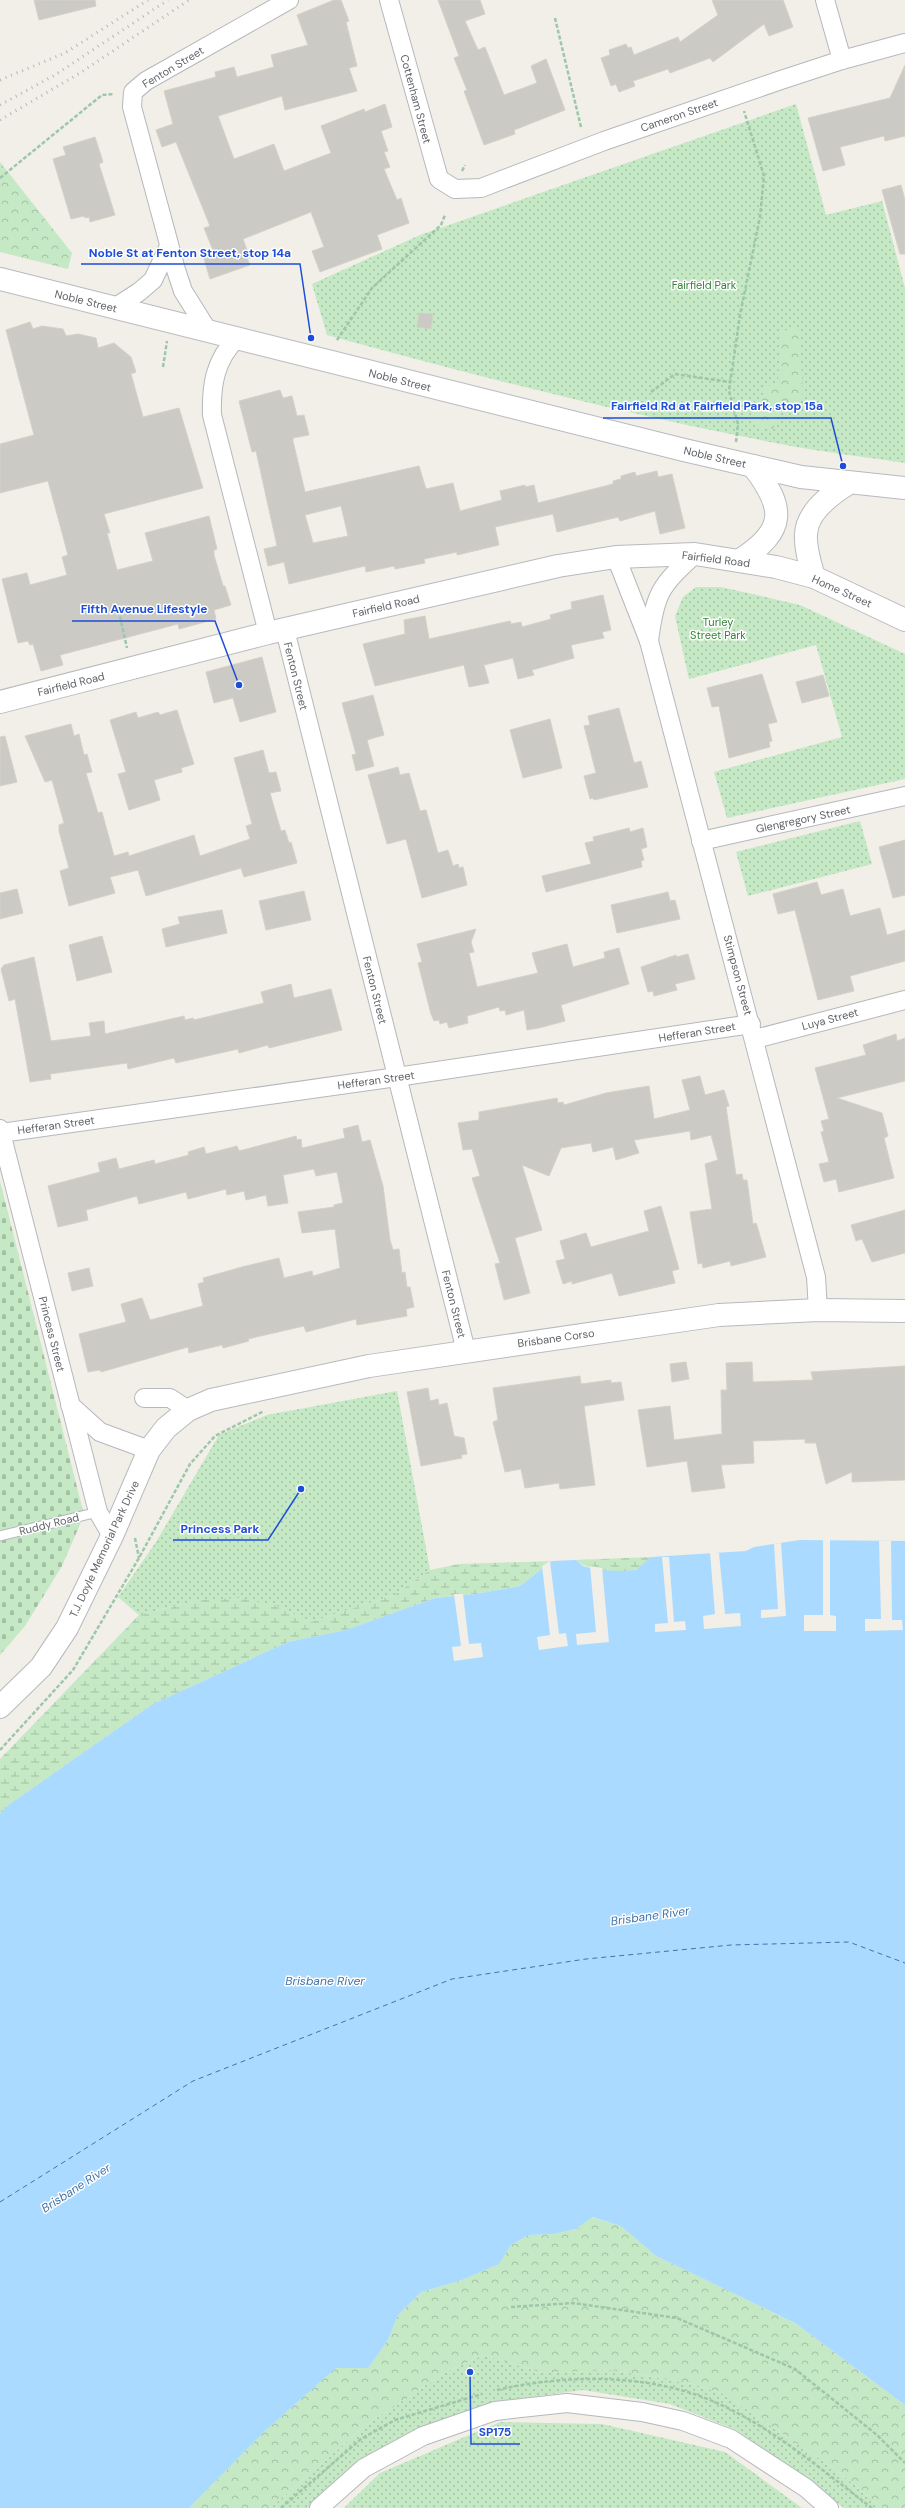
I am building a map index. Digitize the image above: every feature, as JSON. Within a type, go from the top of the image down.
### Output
[{"type":"main road","name":"Noble Street","points":[[0,279],[753,466],[801,477],[849,483]]},
{"type":"main road","points":[[740,560],[767,539],[773,530],[776,517],[776,503],[770,488],[753,466]]},
{"type":"main road","points":[[814,577],[806,533],[812,518],[832,493],[849,483],[905,488]]},
{"type":"main road","name":"Fairfield Road","points":[[0,702],[276,631],[558,566],[616,556],[695,554],[740,560],[776,567]]},
{"type":"main road","name":"Home Street","points":[[776,567],[814,577],[905,620]]},
{"type":"main road","name":"Brisbane Corso","points":[[211,1400],[369,1366],[719,1315],[818,1310],[905,1311]]},
{"type":"main road","name":"T.J. Doyle Memorial Park Drive","points":[[0,1706],[41,1667],[67,1628],[112,1536],[149,1450],[166,1428],[188,1410],[211,1400]]},
{"type":"street","name":"Fenton Street","points":[[208,331],[183,291],[169,246],[132,107],[133,92],[146,81],[289,0]]},
{"type":"street","name":"Cottenham Street","points":[[389,0],[439,179],[455,189]]},
{"type":"street","points":[[825,0],[842,60]]},
{"type":"street","name":"Cameron Street","points":[[455,189],[481,188],[604,141],[842,60],[905,43]]},
{"type":"street","points":[[114,308],[139,292],[153,280],[169,246]]},
{"type":"street","name":"Fenton Street","points":[[237,338],[224,354],[214,375],[211,395],[212,415],[276,631],[397,1077],[466,1351]]},
{"type":"street","name":"Stimpson Street","points":[[649,642],[653,608],[660,593],[668,578],[695,554]]},
{"type":"street","name":"Stimpson Street","points":[[616,556],[649,642],[753,1031],[816,1277],[818,1310]]},
{"type":"street","name":"Glengregory Street","points":[[702,841],[905,796]]},
{"type":"street","name":"Luya Street","points":[[753,1031],[905,1000]]},
{"type":"street","name":"Hefferan Street","points":[[0,1131],[397,1077],[753,1031]]},
{"type":"street","name":"Princess Street","points":[[0,1131],[98,1512],[112,1536]]},
{"type":"street","points":[[144,1398],[170,1398],[188,1410]]},
{"type":"street","points":[[70,1405],[100,1432],[149,1450]]},
{"type":"street","points":[[320,2508],[364,2468],[423,2436],[495,2410],[567,2403],[642,2412],[676,2419],[731,2439],[806,2488],[829,2508]]},
{"type":"lane","name":"Ruddy Road","points":[[0,1536],[98,1512]]},
{"type":"path","points":[[555,18],[581,128]]},
{"type":"path","points":[[0,178],[102,95],[121,93]]},
{"type":"path","points":[[735,445],[738,424],[729,391],[740,315],[760,217],[764,176],[744,111]]},
{"type":"path","points":[[337,340],[372,288],[441,225],[445,215]]},
{"type":"path","points":[[163,367],[168,340]]},
{"type":"path","points":[[651,392],[675,374],[730,382]]},
{"type":"path","points":[[119,605],[118,608],[128,652]]},
{"type":"path","points":[[0,1750],[73,1670],[139,1558],[190,1464],[215,1436],[266,1410]]},
{"type":"path","points":[[133,1532],[139,1558]]},
{"type":"path","points":[[511,2307],[573,2303],[677,2318],[795,2369],[877,2435],[905,2463]]},
{"type":"green space","name":"Fairfield Park","points":[[796,104],[826,215],[882,201],[905,288],[905,463],[791,446],[674,422],[500,381],[327,335],[312,284],[420,235]]},
{"type":"green space","points":[[0,162],[72,253],[68,269],[0,252]]},
{"type":"green space","points":[[799,328],[803,393],[798,405],[779,411],[773,430],[752,424],[765,388],[778,381],[781,331]]},
{"type":"green space","name":"Turley Street Park","points":[[696,587],[721,587],[800,605],[905,654],[905,779],[727,818],[714,772],[842,737],[816,645],[689,679],[675,616],[683,597]]},
{"type":"green space","points":[[860,821],[872,864],[748,896],[736,852]]},
{"type":"green space","points":[[0,1181],[84,1515],[62,1566],[25,1626],[0,1655]]},
{"type":"green space","points":[[397,1391],[430,1570],[394,1595],[311,1622],[277,1606],[199,1600],[139,1615],[118,1597],[156,1542],[219,1435],[267,1415]]},
{"type":"green space","points":[[651,1557],[639,1568],[623,1572],[605,1571],[588,1567],[576,1560]]},
{"type":"green space","points":[[552,1561],[520,1586],[476,1594],[435,1598],[346,1630],[288,1642],[153,1704],[7,1806],[0,1814],[0,1759],[139,1615],[199,1600],[238,1598],[277,1606],[311,1622],[394,1595],[430,1570],[459,1564]]},
{"type":"green space","points":[[591,2217],[621,2226],[656,2256],[795,2323],[905,2405],[905,2508],[883,2508],[836,2470],[724,2394],[693,2384],[611,2370],[543,2373],[483,2355],[444,2373],[366,2425],[270,2508],[189,2508],[265,2431],[336,2368],[368,2368],[388,2340],[398,2315],[421,2292],[462,2280],[499,2264],[511,2245],[529,2235],[553,2234],[576,2229]]},
{"type":"green space","points":[[483,2355],[543,2373],[611,2370],[693,2384],[724,2394],[836,2470],[883,2508],[844,2508],[812,2482],[736,2430],[670,2404],[583,2390],[492,2402],[421,2427],[362,2459],[308,2508],[270,2508],[366,2425],[444,2373]]},
{"type":"green space","points":[[500,2422],[602,2424],[725,2452],[802,2508],[344,2508],[380,2473]]},
{"type":"water","name":"Brisbane River","points":[[800,1540],[905,1541],[905,2405],[795,2323],[656,2256],[621,2226],[592,2217],[576,2229],[553,2234],[529,2235],[511,2245],[499,2264],[462,2280],[421,2292],[398,2315],[388,2340],[368,2368],[336,2368],[265,2431],[189,2508],[0,2508],[0,1814],[7,1806],[153,1704],[288,1642],[346,1630],[435,1598],[476,1594],[520,1586],[552,1561],[576,1560],[583,1566],[597,1570],[636,1570],[651,1557],[746,1551],[754,1547]]},
{"type":"pier","points":[[823,1540],[830,1540],[830,1615],[836,1616],[836,1631],[804,1631],[804,1615],[823,1615]]},
{"type":"pier","points":[[879,1541],[891,1541],[892,1620],[902,1620],[903,1630],[865,1631],[865,1619],[881,1619]]},
{"type":"pier","points":[[781,1543],[786,1616],[761,1618],[761,1610],[778,1609],[774,1544]]},
{"type":"pier","points":[[710,1553],[719,1553],[725,1614],[740,1613],[741,1626],[704,1629],[703,1616],[715,1614]]},
{"type":"pier","points":[[662,1557],[669,1557],[674,1622],[685,1621],[686,1630],[655,1632],[655,1624],[668,1623]]},
{"type":"pier","points":[[550,1561],[559,1634],[566,1633],[568,1646],[539,1650],[537,1637],[550,1635],[542,1566]]},
{"type":"pier","points":[[590,1566],[602,1568],[609,1642],[577,1645],[576,1634],[596,1632]]},
{"type":"pier","points":[[454,1594],[463,1594],[469,1644],[481,1643],[483,1657],[454,1661],[452,1647],[461,1646]]},
{"type":"building","points":[[34,0],[95,0],[96,6],[39,20]]},
{"type":"building","points":[[334,0],[341,0],[349,21],[346,22],[357,66],[349,68],[357,91],[285,110],[282,96],[218,116],[234,159],[274,144],[284,171],[331,153],[321,126],[364,109],[365,112],[385,104],[392,127],[381,131],[388,151],[384,152],[390,167],[384,169],[397,200],[401,198],[409,223],[377,235],[382,249],[320,272],[312,251],[324,247],[311,212],[243,239],[250,258],[247,258],[250,265],[210,279],[204,259],[215,255],[204,228],[210,226],[176,142],[162,147],[156,130],[173,124],[164,91],[216,77],[215,72],[234,67],[237,77],[274,67],[271,55],[308,45],[297,15]]},
{"type":"building","points":[[438,0],[480,0],[485,14],[465,21],[478,50],[485,47],[504,95],[537,83],[531,66],[546,59],[565,110],[514,130],[515,134],[484,145],[464,91],[467,90],[454,58],[459,56]]},
{"type":"building","points":[[712,0],[783,0],[793,27],[769,36],[764,24],[713,62],[710,58],[670,73],[668,69],[633,81],[635,86],[619,92],[616,84],[611,86],[601,58],[610,55],[609,50],[626,44],[628,48],[631,47],[634,55],[678,37],[680,42],[718,15]]},
{"type":"building","points":[[905,65],[905,136],[885,141],[884,136],[840,147],[845,165],[823,171],[808,118],[890,98]]},
{"type":"building","points":[[95,137],[103,162],[99,164],[115,215],[90,222],[89,217],[85,218],[84,216],[71,219],[53,159],[66,155],[63,147]]},
{"type":"building","points":[[901,185],[905,200],[905,254],[900,254],[882,190]]},
{"type":"building","points":[[419,313],[433,314],[431,329],[417,327]]},
{"type":"building","points":[[30,322],[33,329],[42,326],[63,329],[66,336],[78,334],[96,338],[98,348],[114,343],[131,357],[136,372],[131,374],[143,417],[179,408],[203,488],[104,514],[110,533],[107,533],[117,570],[153,561],[145,533],[209,516],[217,549],[214,550],[214,555],[223,586],[225,586],[231,605],[214,610],[216,619],[179,629],[178,624],[60,655],[63,665],[41,671],[33,644],[30,645],[28,641],[18,643],[2,579],[27,573],[30,585],[67,575],[62,557],[68,555],[48,481],[0,493],[0,444],[34,435],[6,330]]},
{"type":"building","points":[[280,390],[283,398],[292,396],[297,416],[304,415],[309,435],[293,438],[305,492],[419,466],[426,489],[453,483],[460,511],[502,500],[500,491],[525,485],[525,487],[534,485],[538,503],[613,484],[613,481],[621,479],[621,476],[635,472],[636,476],[657,471],[658,477],[672,474],[685,528],[660,534],[655,511],[620,521],[618,517],[557,532],[553,514],[495,527],[499,545],[457,555],[457,552],[424,559],[425,563],[395,569],[394,566],[366,572],[365,566],[289,584],[284,562],[268,566],[264,549],[277,546],[256,451],[252,452],[239,401]],"holes":[[[341,506],[348,536],[313,543],[305,515]]]},
{"type":"building","points":[[603,595],[611,630],[602,632],[604,638],[571,645],[574,658],[532,670],[534,675],[518,679],[513,658],[484,665],[489,683],[469,687],[464,665],[375,686],[363,644],[405,634],[404,620],[425,616],[429,639],[510,621],[511,624],[521,622],[522,627],[551,619],[550,615],[572,609],[571,602]]},
{"type":"building","points":[[262,657],[276,712],[240,722],[233,698],[214,703],[206,672]]},
{"type":"building","points":[[762,674],[777,722],[768,724],[772,741],[769,742],[770,747],[729,758],[719,706],[712,707],[707,688]]},
{"type":"building","points":[[823,675],[829,696],[802,703],[796,682]]},
{"type":"building","points":[[373,695],[384,735],[367,740],[374,766],[356,771],[352,755],[356,754],[342,703]]},
{"type":"building","points":[[619,708],[634,763],[641,761],[648,787],[594,800],[593,798],[590,799],[584,776],[596,773],[584,726],[590,725],[588,716]]},
{"type":"building","points":[[177,710],[194,764],[181,768],[182,772],[154,780],[160,800],[129,810],[118,774],[126,772],[110,720],[136,712],[138,718],[158,712],[160,715]]},
{"type":"building","points":[[550,719],[562,768],[523,778],[510,730]]},
{"type":"building","points":[[71,724],[74,736],[79,734],[84,755],[87,754],[92,772],[86,773],[98,813],[102,812],[114,856],[128,852],[129,856],[194,835],[200,856],[250,839],[246,826],[252,824],[234,758],[263,750],[269,773],[276,772],[281,791],[270,793],[281,831],[285,830],[289,843],[291,842],[297,863],[244,877],[241,868],[146,896],[138,870],[110,877],[115,893],[69,906],[60,871],[69,868],[59,831],[59,825],[64,823],[52,780],[45,782],[25,736]]},
{"type":"building","points":[[5,736],[17,782],[0,786],[0,737]]},
{"type":"building","points":[[398,767],[400,775],[409,773],[420,811],[426,810],[438,853],[448,850],[453,866],[458,864],[459,868],[463,867],[467,885],[422,898],[406,839],[387,844],[368,775]]},
{"type":"building","points":[[629,828],[630,832],[643,828],[647,847],[641,849],[644,860],[641,861],[642,867],[546,892],[542,876],[591,864],[585,843],[594,841],[593,837]]},
{"type":"building","points":[[905,840],[905,895],[893,898],[879,847]]},
{"type":"building","points":[[817,882],[821,895],[843,889],[850,916],[880,908],[887,935],[905,930],[905,961],[850,976],[854,991],[818,1000],[795,910],[778,914],[773,894]]},
{"type":"building","points":[[17,889],[23,913],[0,919],[0,893]]},
{"type":"building","points":[[304,891],[311,920],[266,930],[259,901]]},
{"type":"building","points":[[668,892],[670,901],[675,900],[680,919],[617,933],[611,905]]},
{"type":"building","points":[[222,910],[227,933],[166,947],[162,929],[180,924],[178,917]]},
{"type":"building","points":[[476,929],[471,942],[474,952],[469,953],[477,987],[538,973],[532,953],[567,944],[573,967],[605,958],[604,952],[619,948],[629,984],[561,1005],[565,1021],[539,1028],[527,1030],[524,1010],[506,1015],[505,1010],[500,1011],[499,1007],[467,1016],[468,1023],[449,1028],[447,1022],[440,1024],[439,1020],[434,1021],[431,1014],[418,963],[422,962],[417,944]]},
{"type":"building","points":[[102,936],[112,972],[77,981],[69,945]]},
{"type":"building","points":[[688,954],[695,979],[675,984],[677,990],[654,996],[653,991],[648,992],[641,967],[676,955],[677,957]]},
{"type":"building","points":[[34,957],[51,1041],[91,1036],[89,1023],[104,1021],[105,1034],[184,1016],[185,1020],[193,1018],[194,1020],[264,1003],[261,992],[291,984],[294,998],[331,989],[342,1030],[269,1048],[268,1045],[239,1053],[238,1049],[176,1063],[174,1058],[128,1069],[127,1063],[50,1074],[51,1079],[30,1082],[15,999],[9,1001],[1,969],[4,965]]},
{"type":"building","points":[[896,1034],[897,1041],[905,1038],[905,1081],[837,1098],[882,1113],[888,1136],[884,1138],[894,1178],[839,1192],[836,1179],[824,1182],[819,1164],[829,1162],[821,1132],[824,1131],[821,1121],[829,1119],[815,1068],[866,1055],[863,1045]]},
{"type":"building","points":[[700,1076],[705,1095],[724,1090],[729,1106],[726,1107],[736,1175],[742,1174],[743,1180],[747,1180],[753,1224],[756,1223],[766,1257],[731,1266],[730,1261],[703,1268],[702,1263],[698,1264],[690,1212],[712,1209],[705,1164],[718,1160],[711,1135],[691,1140],[690,1131],[634,1140],[639,1153],[616,1160],[613,1147],[593,1152],[591,1143],[561,1148],[549,1176],[522,1165],[542,1230],[515,1238],[530,1293],[504,1300],[495,1264],[500,1263],[472,1178],[480,1176],[472,1149],[463,1150],[458,1123],[479,1120],[479,1112],[557,1098],[558,1103],[563,1102],[564,1105],[606,1093],[649,1086],[654,1119],[690,1110],[682,1080]]},
{"type":"building","points":[[358,1125],[362,1142],[370,1140],[383,1186],[390,1240],[393,1250],[399,1249],[402,1273],[405,1272],[407,1287],[410,1287],[414,1307],[406,1309],[407,1316],[357,1325],[356,1319],[306,1332],[304,1326],[248,1339],[249,1341],[223,1348],[222,1345],[189,1353],[188,1347],[101,1372],[100,1370],[88,1372],[79,1334],[126,1322],[121,1304],[142,1298],[150,1320],[203,1306],[198,1284],[204,1282],[203,1278],[242,1267],[279,1258],[284,1278],[312,1271],[313,1276],[340,1268],[335,1229],[302,1233],[298,1212],[334,1207],[334,1205],[343,1203],[337,1172],[316,1176],[314,1169],[283,1175],[288,1203],[268,1206],[266,1195],[246,1200],[244,1191],[227,1195],[226,1189],[188,1199],[186,1192],[139,1204],[137,1196],[86,1210],[88,1220],[58,1227],[48,1186],[100,1172],[98,1163],[116,1158],[119,1169],[154,1160],[155,1164],[189,1155],[188,1152],[204,1147],[206,1154],[237,1146],[239,1151],[296,1136],[297,1140],[301,1139],[302,1148],[345,1138],[343,1129]]},
{"type":"building","points":[[661,1206],[679,1269],[672,1271],[675,1283],[619,1296],[612,1273],[572,1284],[572,1281],[563,1284],[556,1261],[565,1259],[560,1241],[586,1233],[591,1247],[649,1231],[644,1211]]},
{"type":"building","points":[[905,1210],[905,1253],[872,1262],[862,1239],[856,1241],[851,1225]]},
{"type":"building","points":[[89,1268],[93,1286],[72,1291],[68,1273]]},
{"type":"building","points":[[686,1362],[689,1379],[672,1382],[670,1364]]},
{"type":"building","points":[[752,1362],[753,1382],[813,1380],[811,1372],[905,1366],[905,1480],[852,1482],[852,1472],[826,1484],[816,1443],[805,1443],[805,1439],[753,1441],[754,1463],[721,1465],[725,1488],[692,1492],[687,1461],[647,1467],[638,1410],[670,1406],[674,1440],[722,1434],[721,1390],[727,1390],[726,1363]]},
{"type":"building","points":[[580,1376],[581,1384],[611,1380],[611,1383],[621,1382],[624,1400],[584,1406],[595,1485],[560,1489],[559,1483],[525,1488],[521,1469],[505,1472],[493,1422],[498,1420],[493,1388]]},
{"type":"building","points":[[428,1388],[430,1401],[438,1399],[439,1405],[447,1403],[454,1436],[464,1438],[467,1454],[461,1455],[462,1458],[421,1466],[407,1392]]},
{"type":"ferry route","points":[[0,2202],[193,2081],[452,1979],[586,1959],[731,1945],[849,1942],[905,1963]]},
{"type":"railway","points":[[0,80],[65,53],[148,0]]},
{"type":"railway","points":[[0,105],[55,75],[168,0]]},
{"type":"railway","points":[[0,120],[80,73],[189,0]]},
{"type":"place","name":"Noble St at Fenton Street, stop 14a","points":[[311,338]]},
{"type":"place","name":"Fairfield Rd at Fairfield Park, stop 15a","points":[[843,466]]},
{"type":"place","name":"Fifth Avenue Lifestyle","points":[[239,685]]},
{"type":"place","name":"Princess Park","points":[[301,1489]]},
{"type":"place","name":"SP175","points":[[470,2372]]}]
